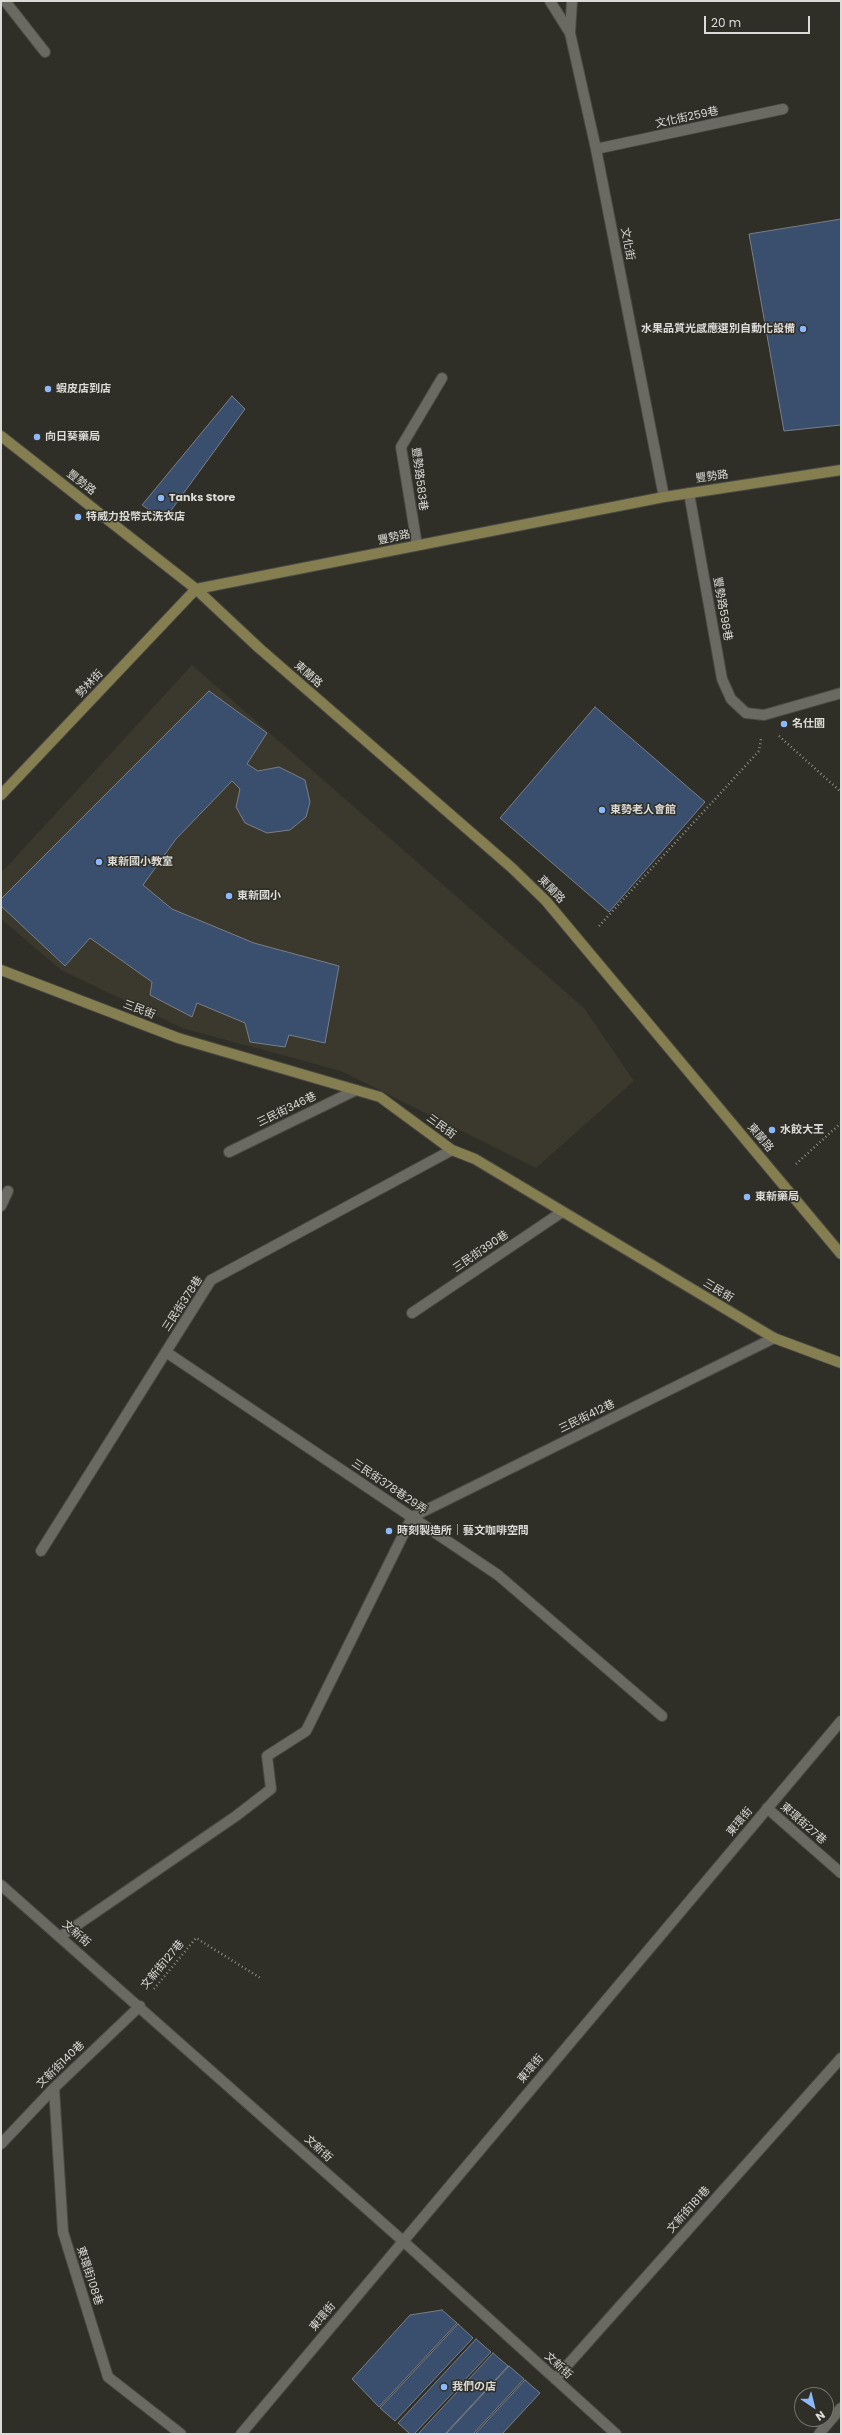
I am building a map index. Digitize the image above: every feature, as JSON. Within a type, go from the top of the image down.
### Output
[{"type":"street","points":[[5,1],[45,52]]},
{"type":"street","name":"文化街","points":[[550,1],[570,33],[596,149],[664,496]]},
{"type":"street","points":[[570,33],[572,1]]},
{"type":"street","name":"文化街259巷","points":[[596,149],[784,109]]},
{"type":"street","name":"豐勢路583巷","points":[[417,546],[401,447],[442,378]]},
{"type":"street","name":"豐勢路","points":[[1,436],[196,589],[664,496],[841,470]]},
{"type":"street","name":"豐勢路598巷","points":[[689,493],[722,680],[731,699],[746,713],[763,719],[841,693]]},
{"type":"street","name":"勢林街","points":[[1,795],[196,589]]},
{"type":"street","name":"東蘭路","points":[[196,589],[259,648],[512,868],[546,901],[841,1254]]},
{"type":"street","name":"三民街","points":[[1,970],[178,1038],[380,1097],[452,1150],[475,1159],[774,1338],[841,1363]]},
{"type":"street","name":"三民街346巷","points":[[229,1152],[356,1090]]},
{"type":"street","name":"三民街378巷","points":[[41,1551],[211,1280],[452,1150]]},
{"type":"street","points":[[1,1206],[8,1191]]},
{"type":"street","name":"三民街390巷","points":[[412,1312],[562,1212]]},
{"type":"street","name":"三民街412巷","points":[[412,1517],[774,1338]]},
{"type":"street","name":"三民街378巷29弄","points":[[166,1352],[498,1575],[662,1716]]},
{"type":"street","points":[[61,1936],[271,1789],[267,1756],[306,1731],[412,1517]]},
{"type":"street","name":"東環街","points":[[241,2434],[841,1721]]},
{"type":"street","name":"東環街27巷","points":[[767,1808],[841,1873]]},
{"type":"street","name":"文新街","points":[[1,1885],[140,2006],[616,2434]]},
{"type":"street","name":"文新街140巷","points":[[1,2144],[54,2088],[140,2006]]},
{"type":"street","name":"文新街181巷","points":[[555,2379],[841,2058]]},
{"type":"street","name":"東環街108巷","points":[[54,2088],[63,2232],[108,2377],[180,2434]]},
{"type":"street","points":[[819,2434],[841,2408]]},
{"type":"path","points":[[763,719],[841,792]]},
{"type":"path","points":[[582,944],[759,751],[763,719]]},
{"type":"path","points":[[779,1179],[841,1123]]},
{"type":"path","name":"文新街127巷","points":[[140,2006],[196,1938],[262,1979]]},
{"type":"shaded area","name":"東新國小","points":[[192,665],[584,1008],[634,1081],[536,1168],[341,1071],[182,1028],[61,970],[1,919],[1,873]]},
{"type":"building","name":"水果品質光感應選別自動化設備","points":[[841,219],[841,425],[784,431],[749,234]]},
{"type":"building","points":[[232,396],[245,409],[164,520],[142,505]]},
{"type":"building","name":"東新國小教室","points":[[209,691],[267,733],[247,764],[258,771],[279,767],[305,780],[310,802],[306,817],[290,830],[267,833],[245,823],[236,807],[240,789],[232,781],[176,839],[143,885],[172,909],[254,943],[339,966],[325,1043],[289,1035],[285,1047],[250,1042],[245,1023],[197,1003],[192,1017],[150,995],[152,982],[90,938],[65,966],[1,906],[1,899]]},
{"type":"building","name":"東勢老人會館","points":[[595,707],[705,802],[609,912],[500,818]]},
{"type":"building","points":[[442,2310],[457,2323],[379,2407],[352,2379],[410,2315]]},
{"type":"building","points":[[458,2324],[473,2338],[395,2421],[380,2408]]},
{"type":"building","name":"我們の店","points":[[476,2339],[491,2352],[414,2434],[410,2434],[398,2423]]},
{"type":"building","points":[[493,2353],[508,2366],[445,2434],[418,2434]]},
{"type":"building","points":[[509,2366],[524,2379],[473,2434],[446,2434]]},
{"type":"building","points":[[525,2380],[540,2393],[502,2434],[475,2434]]},
{"type":"place","name":"水果品質光感應選別自動化設備","points":[[803,329]]},
{"type":"place","name":"蝦皮店到店","points":[[48,389]]},
{"type":"place","name":"向日葵藥局","points":[[37,437]]},
{"type":"place","name":"Tanks Store","points":[[161,498]]},
{"type":"place","name":"特威力投幣式洗衣店","points":[[78,517]]},
{"type":"place","name":"名仕園","points":[[784,724]]},
{"type":"place","name":"東勢老人會館","points":[[602,810]]},
{"type":"place","name":"東新國小教室","points":[[99,862]]},
{"type":"place","name":"東新國小","points":[[229,896]]},
{"type":"place","name":"水餃大王","points":[[772,1130]]},
{"type":"place","name":"東新藥局","points":[[747,1197]]},
{"type":"place","name":"時刻製造所｜藝文咖啡空間","points":[[389,1531]]},
{"type":"place","name":"我們の店","points":[[444,2387]]}]
